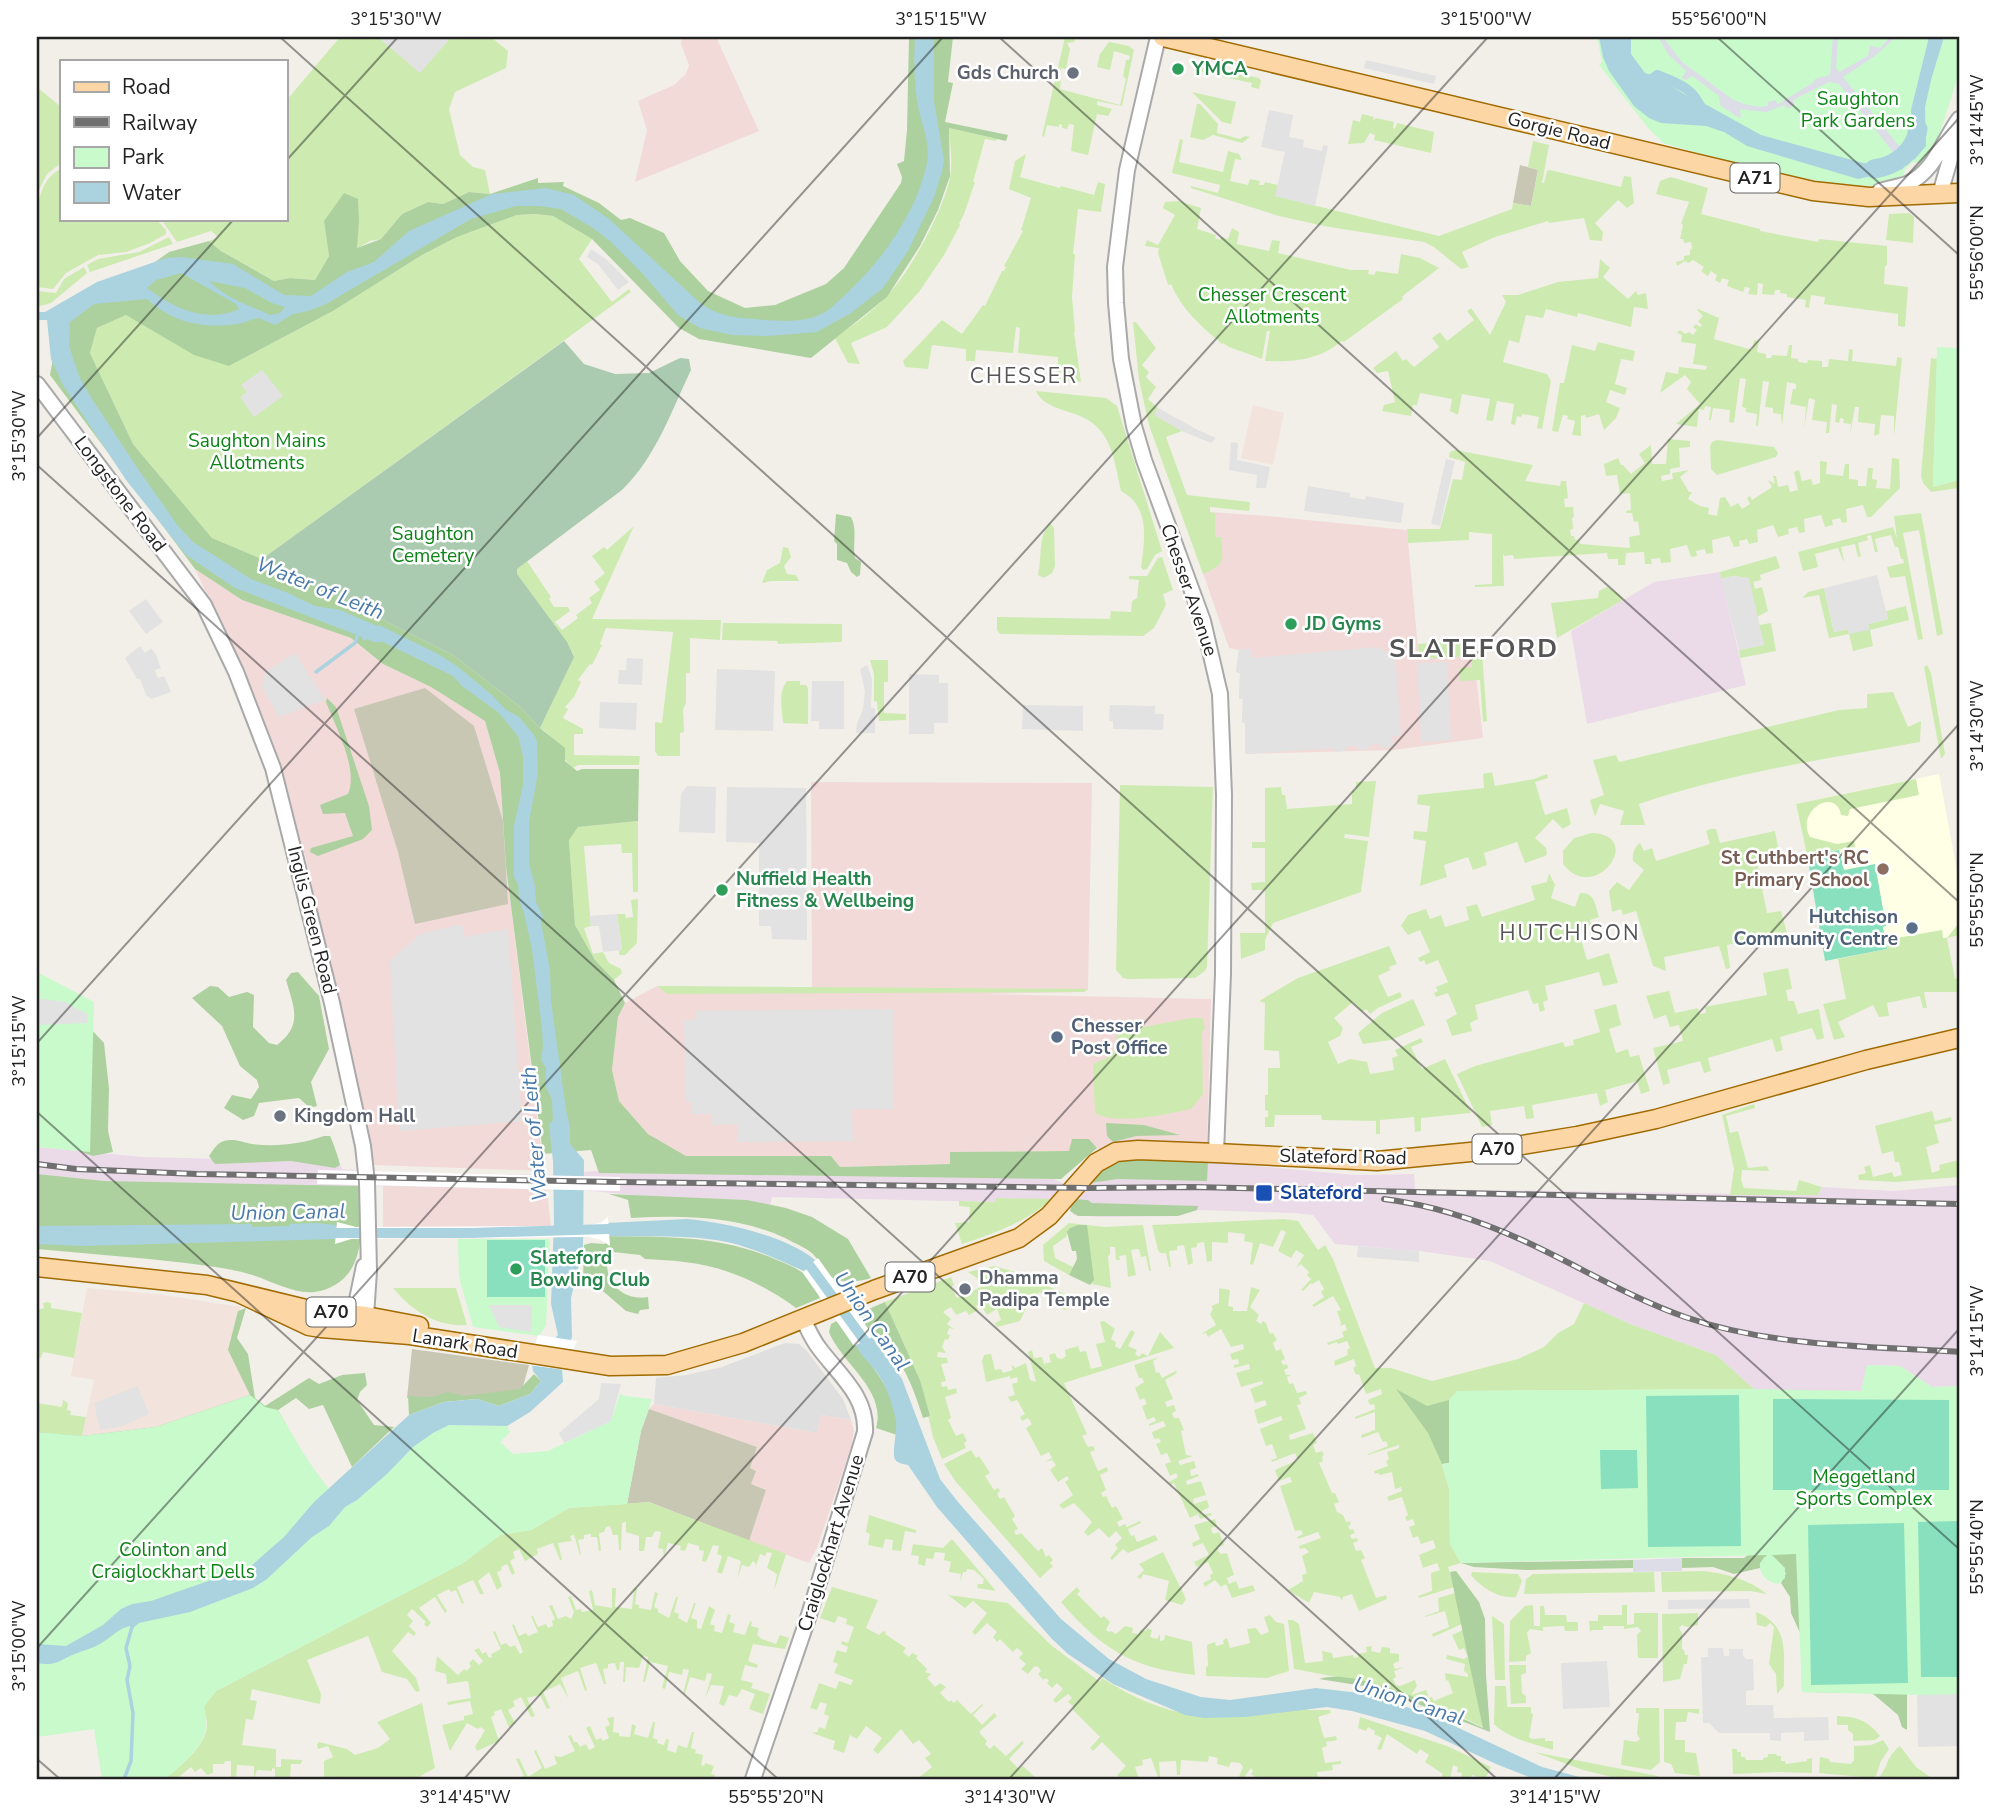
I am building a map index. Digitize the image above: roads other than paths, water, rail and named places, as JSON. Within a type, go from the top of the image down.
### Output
[{"type":"main road","name":"Gorgie Road","points":[[1160,37],[1424,97],[1813,191],[1869,197],[1959,192]]},
{"type":"main road","name":"Slateford Road","points":[[803,1319],[1023,1236],[1055,1210],[1096,1163],[1110,1154],[1131,1150],[1377,1161],[1492,1150],[1656,1119],[1866,1060],[1959,1038]]},
{"type":"main road","name":"Lanark Road","points":[[37,1267],[171,1280],[239,1293],[359,1323],[438,1331],[571,1355],[696,1357],[743,1343],[803,1319]]},
{"type":"street","name":"Chesser Avenue","points":[[1160,37],[1127,170],[1115,267],[1116,303],[1129,408],[1143,460],[1203,621],[1216,668],[1223,729],[1223,974],[1216,1153]]},
{"type":"street","points":[[1869,197],[1904,185],[1923,174],[1959,120]]},
{"type":"street","points":[[1940,194],[1959,126]]},
{"type":"street","name":"Longstone Road","points":[[37,384],[204,605]]},
{"type":"street","name":"Inglis Green Road","points":[[204,605],[236,672],[274,768],[296,852],[363,1146],[369,1248],[360,1277],[359,1323]]},
{"type":"street","name":"Craiglockhart Avenue","points":[[753,1779],[808,1618],[865,1432],[864,1414],[858,1398],[818,1347],[803,1319]]},
{"type":"water","points":[[915,37],[934,37],[934,101],[944,161],[934,197],[908,251],[883,288],[851,313],[817,332],[767,336],[732,335],[700,328],[678,315],[643,274],[593,228],[561,209],[539,206],[516,206],[471,219],[326,304],[293,314],[275,325],[259,318],[224,325],[201,325],[178,319],[147,299],[94,304],[70,322],[69,346],[79,376],[90,396],[178,526],[193,542],[251,579],[315,606],[340,610],[379,625],[438,654],[457,666],[505,709],[519,717],[534,735],[537,741],[538,773],[529,822],[529,863],[536,902],[543,917],[541,922],[550,970],[551,1001],[570,1127],[570,1144],[584,1160],[583,1248],[571,1298],[572,1337],[562,1368],[563,1382],[530,1412],[507,1426],[449,1425],[433,1433],[413,1447],[357,1500],[345,1507],[329,1526],[312,1537],[267,1579],[253,1588],[190,1612],[139,1623],[132,1629],[130,1626],[126,1627],[97,1646],[55,1663],[37,1663],[37,1644],[66,1646],[103,1625],[121,1609],[132,1604],[151,1601],[251,1566],[284,1537],[314,1502],[409,1415],[444,1402],[477,1399],[499,1406],[530,1394],[541,1381],[532,1365],[558,1335],[551,1304],[554,1220],[553,1161],[549,1125],[553,1120],[552,1100],[546,1087],[546,1068],[541,1060],[542,1028],[532,949],[519,899],[518,884],[514,877],[514,826],[523,785],[523,756],[518,736],[499,713],[462,686],[453,676],[383,642],[368,639],[363,641],[362,637],[235,588],[186,555],[126,480],[63,385],[51,359],[47,320],[37,320],[37,312],[45,312],[97,282],[166,258],[182,257],[233,264],[284,295],[311,296],[347,272],[374,262],[409,231],[492,194],[546,188],[574,195],[609,219],[699,302],[718,313],[732,317],[794,321],[817,316],[843,297],[871,269],[906,219],[922,182],[928,148],[916,92]],"holes":[[[181,273],[236,304],[239,309],[215,315],[191,312],[168,302],[147,288],[156,280]],[[209,281],[245,288],[285,307],[280,313],[270,315],[230,297]]]},
{"type":"water","points":[[1599,37],[1631,37],[1631,54],[1645,73],[1655,76],[1692,99],[1701,98],[1705,104],[1761,135],[1863,163],[1881,164],[1891,156],[1903,169],[1858,179],[1747,146],[1724,132],[1706,126],[1661,123],[1649,118],[1634,106],[1609,71]]},
{"type":"water","points":[[1929,37],[1944,37],[1925,107],[1926,146],[1914,160],[1903,144],[1911,136],[1911,110]]},
{"type":"water","points":[[687,1219],[719,1223],[772,1237],[803,1251],[815,1260],[804,1271],[757,1251],[712,1239],[606,1236],[606,1223]]},
{"type":"water","points":[[316,1223],[336,1225],[347,1233],[335,1239],[82,1246],[37,1244],[37,1226],[252,1224],[252,1227]]},
{"type":"water","points":[[872,1337],[902,1379],[940,1479],[1061,1619],[1109,1659],[1146,1679],[1201,1697],[1230,1700],[1316,1688],[1368,1694],[1433,1716],[1542,1767],[1587,1779],[1534,1779],[1425,1731],[1352,1711],[1327,1707],[1245,1717],[1204,1718],[1185,1715],[1113,1684],[1068,1654],[1051,1638],[937,1507],[908,1465],[895,1459],[896,1422],[890,1398],[880,1376],[856,1345]]},
{"type":"waterway","points":[[1646,84],[1657,75],[1677,83],[1695,97],[1699,111]]},
{"type":"waterway","name":"Water of Leith","points":[[1874,169],[1890,165],[1909,151],[1918,129]]},
{"type":"waterway","points":[[316,672],[355,643],[359,631]]},
{"type":"waterway","name":"Union Canal","points":[[333,1233],[608,1229]]},
{"type":"waterway","name":"Union Canal","points":[[797,1258],[810,1266],[872,1351]]},
{"type":"waterway","points":[[124,1779],[131,1761],[133,1713],[127,1680],[130,1666],[126,1648],[132,1627]]},
{"type":"railway","points":[[37,1164],[76,1169],[197,1174],[620,1182],[1193,1187],[1959,1204]]},
{"type":"railway","points":[[1384,1199],[1437,1209],[1489,1226],[1643,1300],[1718,1327],[1821,1344],[1959,1352]]},
{"type":"place","name":"YMCA","points":[[1178,69]]},
{"type":"place","name":"Gds Church","points":[[1073,73]]},
{"type":"place","name":"JD Gyms","points":[[1291,624]]},
{"type":"place","name":"St Cuthbert's RC Primary School","points":[[1883,869]]},
{"type":"place","name":"Nuffield Health Fitness & Wellbeing","points":[[722,890]]},
{"type":"place","name":"Hutchison Community Centre","points":[[1912,928]]},
{"type":"place","name":"Chesser Post Office","points":[[1057,1037]]},
{"type":"place","name":"Kingdom Hall","points":[[280,1116]]},
{"type":"place","name":"Slateford","points":[[1264,1193]]},
{"type":"place","name":"Slateford Bowling Club","points":[[516,1269]]},
{"type":"place","name":"Dhamma Padipa Temple","points":[[965,1289]]},
{"type":"district","name":"CHESSER","points":[[1024,376]]},
{"type":"district","name":"SLATEFORD","points":[[1474,648]]},
{"type":"district","name":"HUTCHISON","points":[[1570,933]]},
{"type":"park label","name":"Saughton Park Gardens","points":[[1858,110]]},
{"type":"park label","name":"Chesser Crescent Allotments","points":[[1272,306]]},
{"type":"park label","name":"Saughton Mains Allotments","points":[[257,452]]},
{"type":"park label","name":"Saughton Cemetery","points":[[433,545]]},
{"type":"park label","name":"Meggetland Sports Complex","points":[[1864,1488]]},
{"type":"park label","name":"Colinton and Craiglockhart Dells","points":[[173,1561]]}]
